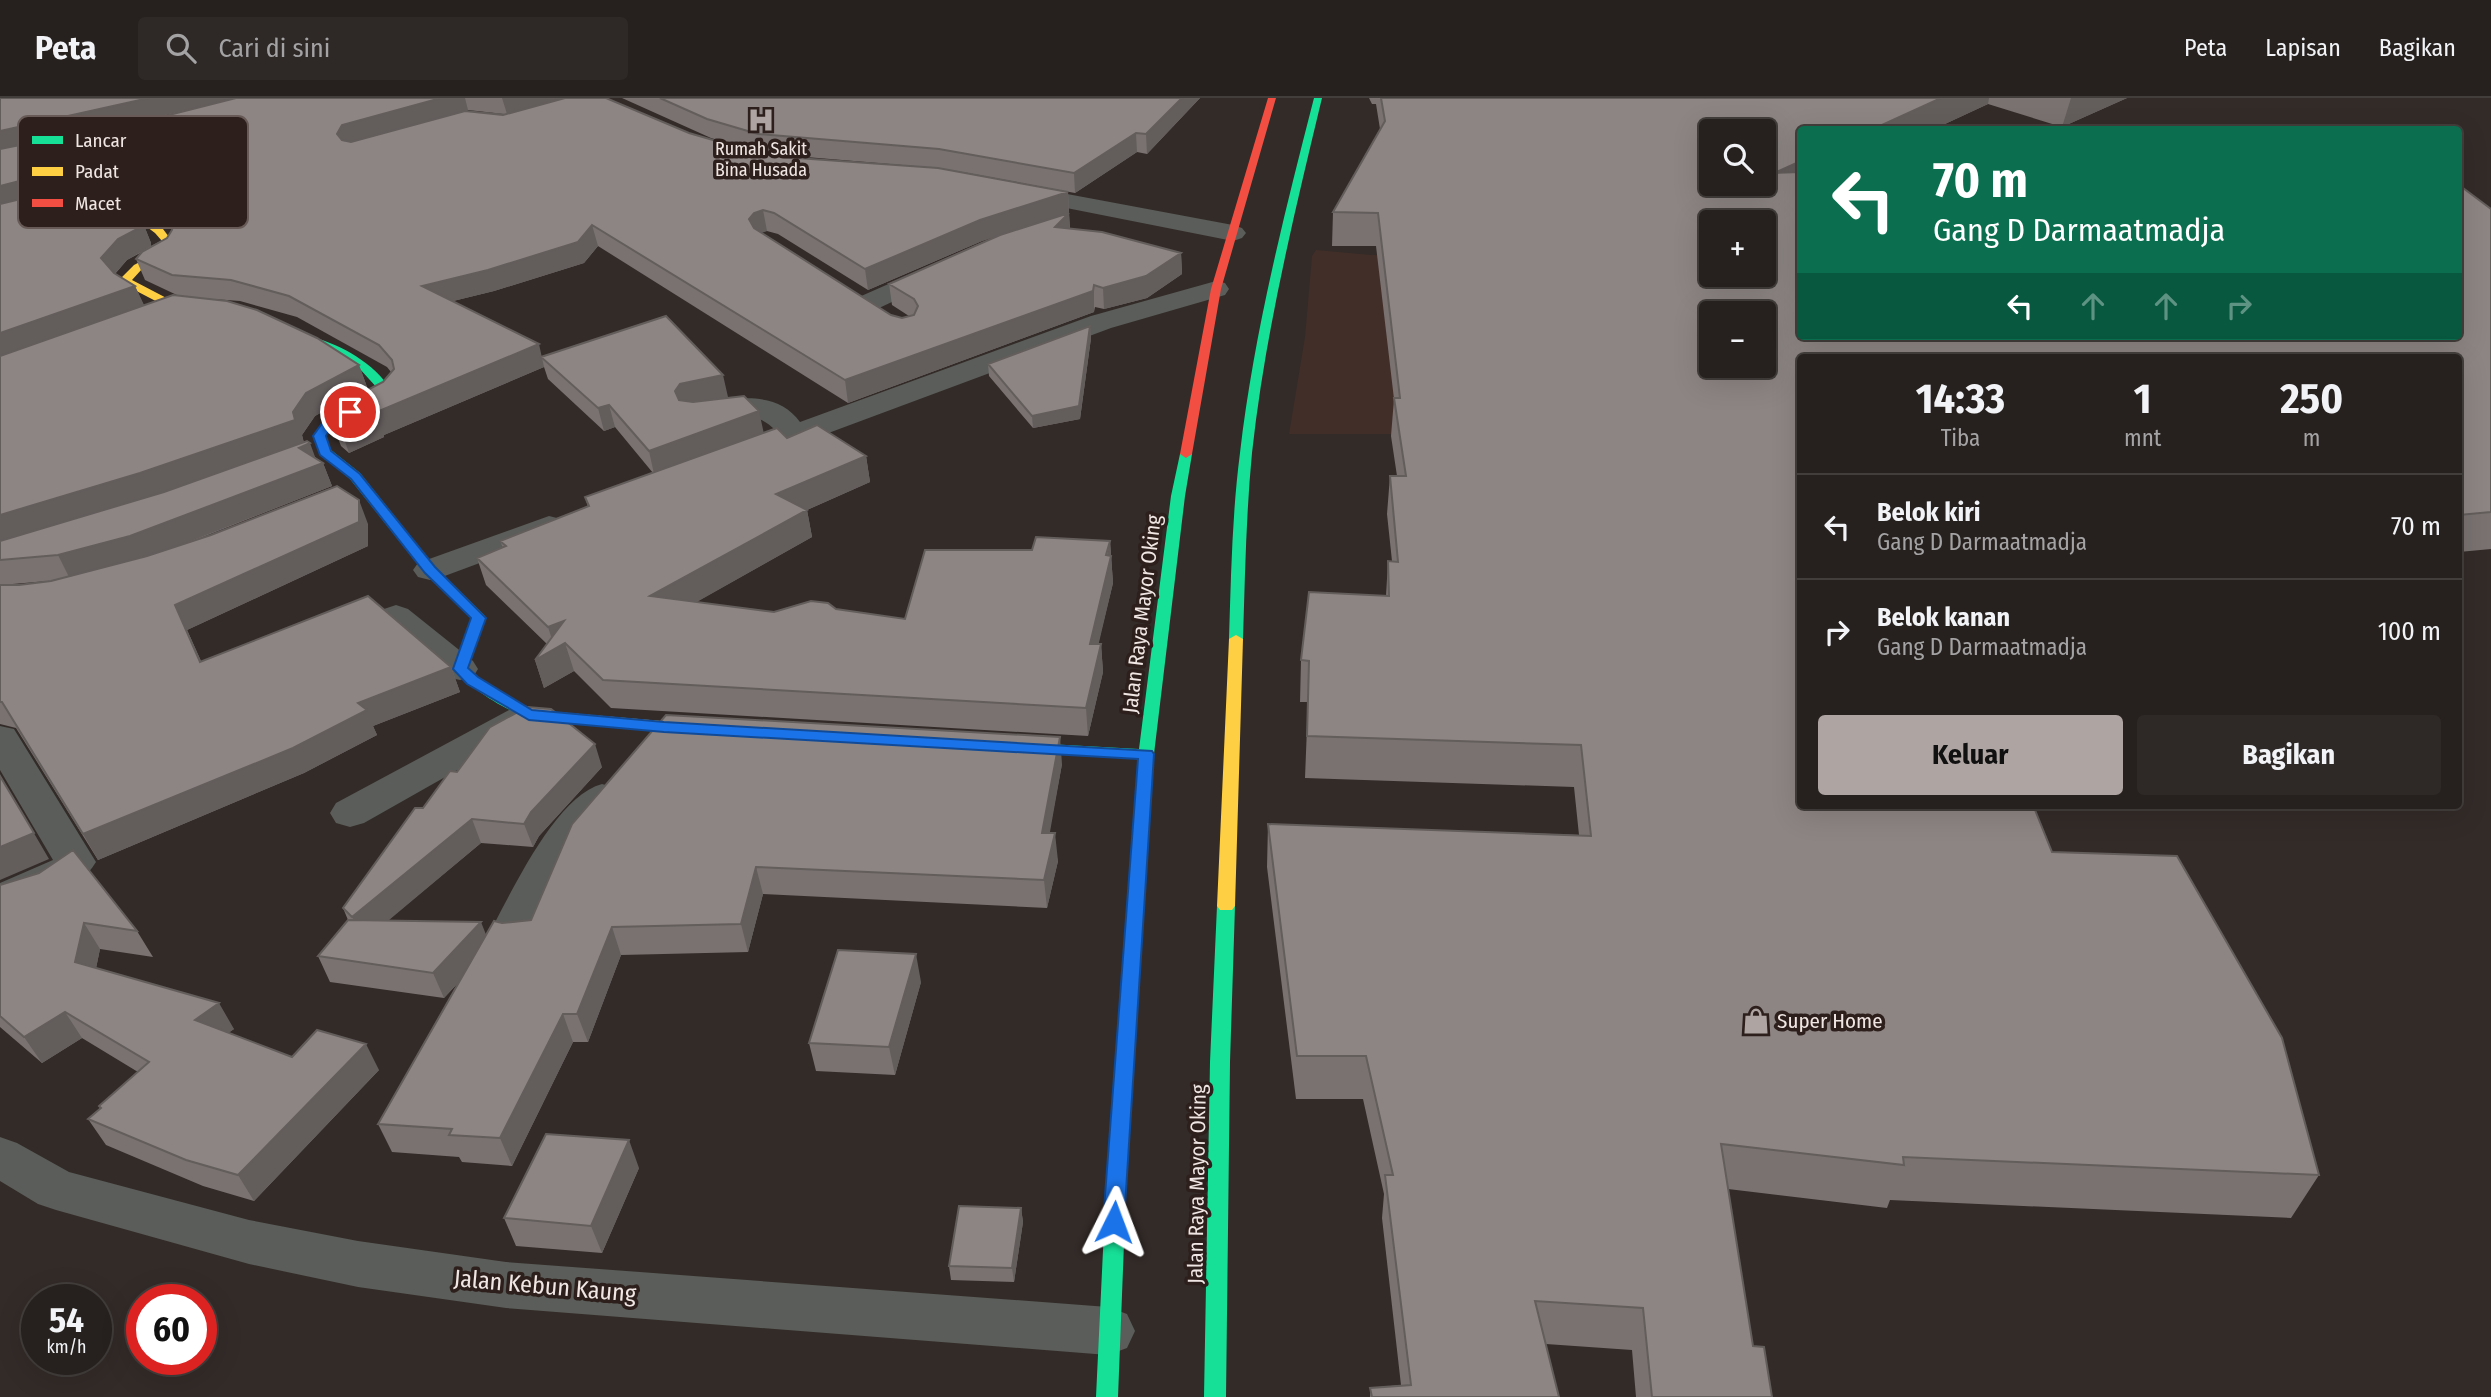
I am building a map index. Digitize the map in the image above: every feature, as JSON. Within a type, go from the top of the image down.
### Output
[{"type":"main road","name":"Jalan Raya Mayor Oking","points":[[1107,1397],[1108,1331],[1146,754],[1178,496],[1216,289],[1233,233],[1251,193],[1272,98]]},
{"type":"main road","name":"Jalan Raya Mayor Oking","points":[[1215,1397],[1220,1062],[1241,502],[1250,411],[1287,193],[1318,98]]},
{"type":"main road","points":[[155,228],[167,241],[166,252],[138,267],[126,279],[127,282],[175,307],[225,312]]},
{"type":"main road","points":[[302,334],[375,375],[384,384],[385,390],[380,396],[327,424],[319,436],[325,452],[353,493],[479,618],[460,669],[473,681],[529,715],[719,730]]},
{"type":"main road","points":[[995,746],[1146,754]]},
{"type":"street","points":[[0,161],[18,157]]},
{"type":"street","points":[[1002,189],[1233,233]]},
{"type":"street","points":[[1066,224],[1112,210]]},
{"type":"street","points":[[868,303],[956,262]]},
{"type":"street","points":[[845,288],[896,322]]},
{"type":"street","points":[[716,464],[1101,322],[1216,289]]},
{"type":"street","points":[[137,321],[175,307]]},
{"type":"street","points":[[696,415],[729,407],[751,406],[774,412],[787,421],[794,435]]},
{"type":"street","points":[[291,461],[324,448]]},
{"type":"street","points":[[430,570],[573,517]]},
{"type":"street","points":[[396,616],[460,669]]},
{"type":"street","points":[[350,813],[529,715]]},
{"type":"street","points":[[512,932],[556,849],[664,727]]},
{"type":"street","points":[[0,738],[75,862],[56,876],[0,899]]},
{"type":"street","name":"Jalan Kebun Kaung","points":[[0,1157],[56,1189],[249,1242],[358,1264],[506,1285],[1108,1331]]},
{"type":"shaded area","points":[[1316,250],[1371,255],[1484,256],[1544,434],[1289,434],[1305,337],[1312,256]]},
{"type":"building","points":[[0,98],[149,98],[68,116],[18,116],[18,127],[0,131]]},
{"type":"building","points":[[236,98],[441,98],[342,125],[337,134],[342,140],[351,142],[465,111],[503,115],[565,98],[606,98],[689,133],[754,152],[783,157],[938,168],[1068,192],[980,220],[865,269],[774,213],[763,210],[754,213],[749,219],[754,228],[891,315],[902,318],[914,315],[918,306],[914,299],[889,284],[1000,235],[1069,213],[1055,227],[1102,232],[1181,253],[1146,276],[1103,288],[1094,285],[1093,291],[845,380],[592,225],[578,242],[488,270],[422,286],[539,344],[374,413],[376,414],[341,430],[332,423],[328,413],[331,409],[383,382],[394,369],[392,360],[379,345],[289,296],[231,280],[172,275],[136,259],[142,252],[167,238],[172,228],[248,228],[248,116],[165,116]]},
{"type":"building","points":[[660,98],[1182,98],[1146,134],[1136,133],[1074,173],[939,149],[758,134],[707,119]]},
{"type":"building","points":[[1381,98],[1941,98],[1880,126],[1797,126],[1797,163],[1776,172],[1776,119],[1699,119],[1699,196],[1776,196],[1776,173],[1797,172],[1797,340],[2462,340],[2462,187],[2491,209],[2491,512],[2462,515],[2462,354],[1797,354],[1797,809],[2035,809],[2052,852],[2177,856],[2282,1038],[2319,1175],[1903,1157],[1904,1165],[1721,1144],[1753,1346],[1764,1347],[1772,1397],[1652,1397],[1643,1308],[1535,1301],[1559,1397],[1372,1397],[1370,1388],[1411,1385],[1385,1175],[1393,1175],[1366,1056],[1297,1056],[1268,824],[1591,836],[1581,745],[1307,736],[1309,661],[1301,660],[1309,592],[1389,596],[1388,561],[1398,562],[1390,476],[1406,476],[1394,398],[1400,398],[1378,213],[1333,212],[1385,121]]},
{"type":"building","points":[[18,145],[18,181],[0,186],[0,149]]},
{"type":"building","points":[[18,200],[18,228],[139,228],[118,239],[101,258],[114,273],[135,286],[0,333],[0,204]]},
{"type":"building","points":[[173,295],[227,301],[257,310],[317,338],[359,365],[306,393],[293,412],[295,420],[140,473],[0,515],[0,356]]},
{"type":"building","points":[[666,316],[723,375],[680,384],[675,391],[679,400],[693,402],[744,396],[759,411],[649,451],[609,405],[598,408],[541,357]]},
{"type":"building","points":[[1090,326],[1079,406],[1032,416],[988,364]]},
{"type":"building","points":[[817,425],[866,456],[776,494],[807,510],[650,596],[774,612],[811,601],[828,603],[836,609],[905,619],[925,550],[1032,550],[1036,537],[1110,541],[1106,555],[1111,556],[1090,644],[1101,644],[1086,708],[603,680],[565,643],[535,660],[564,621],[548,627],[477,558],[506,546],[500,541],[589,506],[585,497],[777,428],[787,438]]},
{"type":"building","points":[[307,441],[310,443],[299,448],[323,463],[130,536],[58,555],[0,560],[0,541],[164,492]]},
{"type":"building","points":[[337,486],[359,500],[359,522],[175,605],[200,662],[368,596],[451,667],[358,703],[367,710],[293,748],[83,834],[0,702],[0,585],[51,581],[147,556],[211,535]]},
{"type":"building","points":[[527,707],[551,709],[595,744],[531,812],[524,824],[472,819],[352,917],[343,908],[415,808],[423,808],[450,771],[457,772],[490,727]]},
{"type":"building","points":[[666,715],[1060,737],[1042,833],[1055,833],[1044,880],[756,867],[741,924],[612,927],[577,1014],[563,1014],[500,1138],[449,1135],[452,1129],[378,1124],[494,921],[502,923],[531,920],[572,824]]},
{"type":"building","points":[[0,776],[34,833],[0,847]]},
{"type":"building","points":[[73,850],[137,931],[84,923],[75,962],[219,1003],[195,1020],[292,1057],[317,1030],[366,1044],[238,1175],[186,1160],[88,1119],[149,1062],[65,1012],[24,1037],[0,1016],[0,885],[39,873]]},
{"type":"building","points":[[348,920],[481,922],[433,973],[318,956]]},
{"type":"building","points":[[838,950],[916,954],[889,1047],[809,1043]]},
{"type":"building","points":[[546,1134],[629,1140],[591,1226],[504,1218]]},
{"type":"building","points":[[959,1206],[1021,1208],[1012,1268],[949,1266]]},
{"type":"traffic: fast","points":[[1236,639],[1240,518],[1253,399],[1282,247],[1318,98]]},
{"type":"traffic: fast","points":[[313,340],[363,366],[385,390],[380,396],[327,424],[319,436],[325,452],[355,476],[430,570],[479,618],[460,669],[473,681],[523,711]]},
{"type":"traffic: fast","points":[[1107,1397],[1117,1167],[1146,754],[1178,496],[1186,454]]},
{"type":"traffic: fast","points":[[1010,747],[1146,754]]},
{"type":"traffic: fast","points":[[1215,1397],[1220,1062],[1226,906]]},
{"type":"traffic: slow","points":[[155,228],[167,241],[166,252],[138,267],[126,279],[127,282],[175,307],[209,311]]},
{"type":"traffic: slow","points":[[1226,906],[1236,639]]},
{"type":"traffic: slow","points":[[523,711],[529,715],[709,730]]},
{"type":"traffic: jam","points":[[1186,454],[1216,289],[1272,98]]},
{"type":"place","name":"Rumah Sakit Bina Husada","points":[[761,120]]},
{"type":"place","name":"Super Home","points":[[1756,1021]]},
{"type":"route","points":[[350,412],[327,424],[319,436],[325,452],[355,476],[430,570],[474,610],[479,618],[460,669],[473,681],[529,715],[664,727],[1146,754],[1114,1222]]}]
